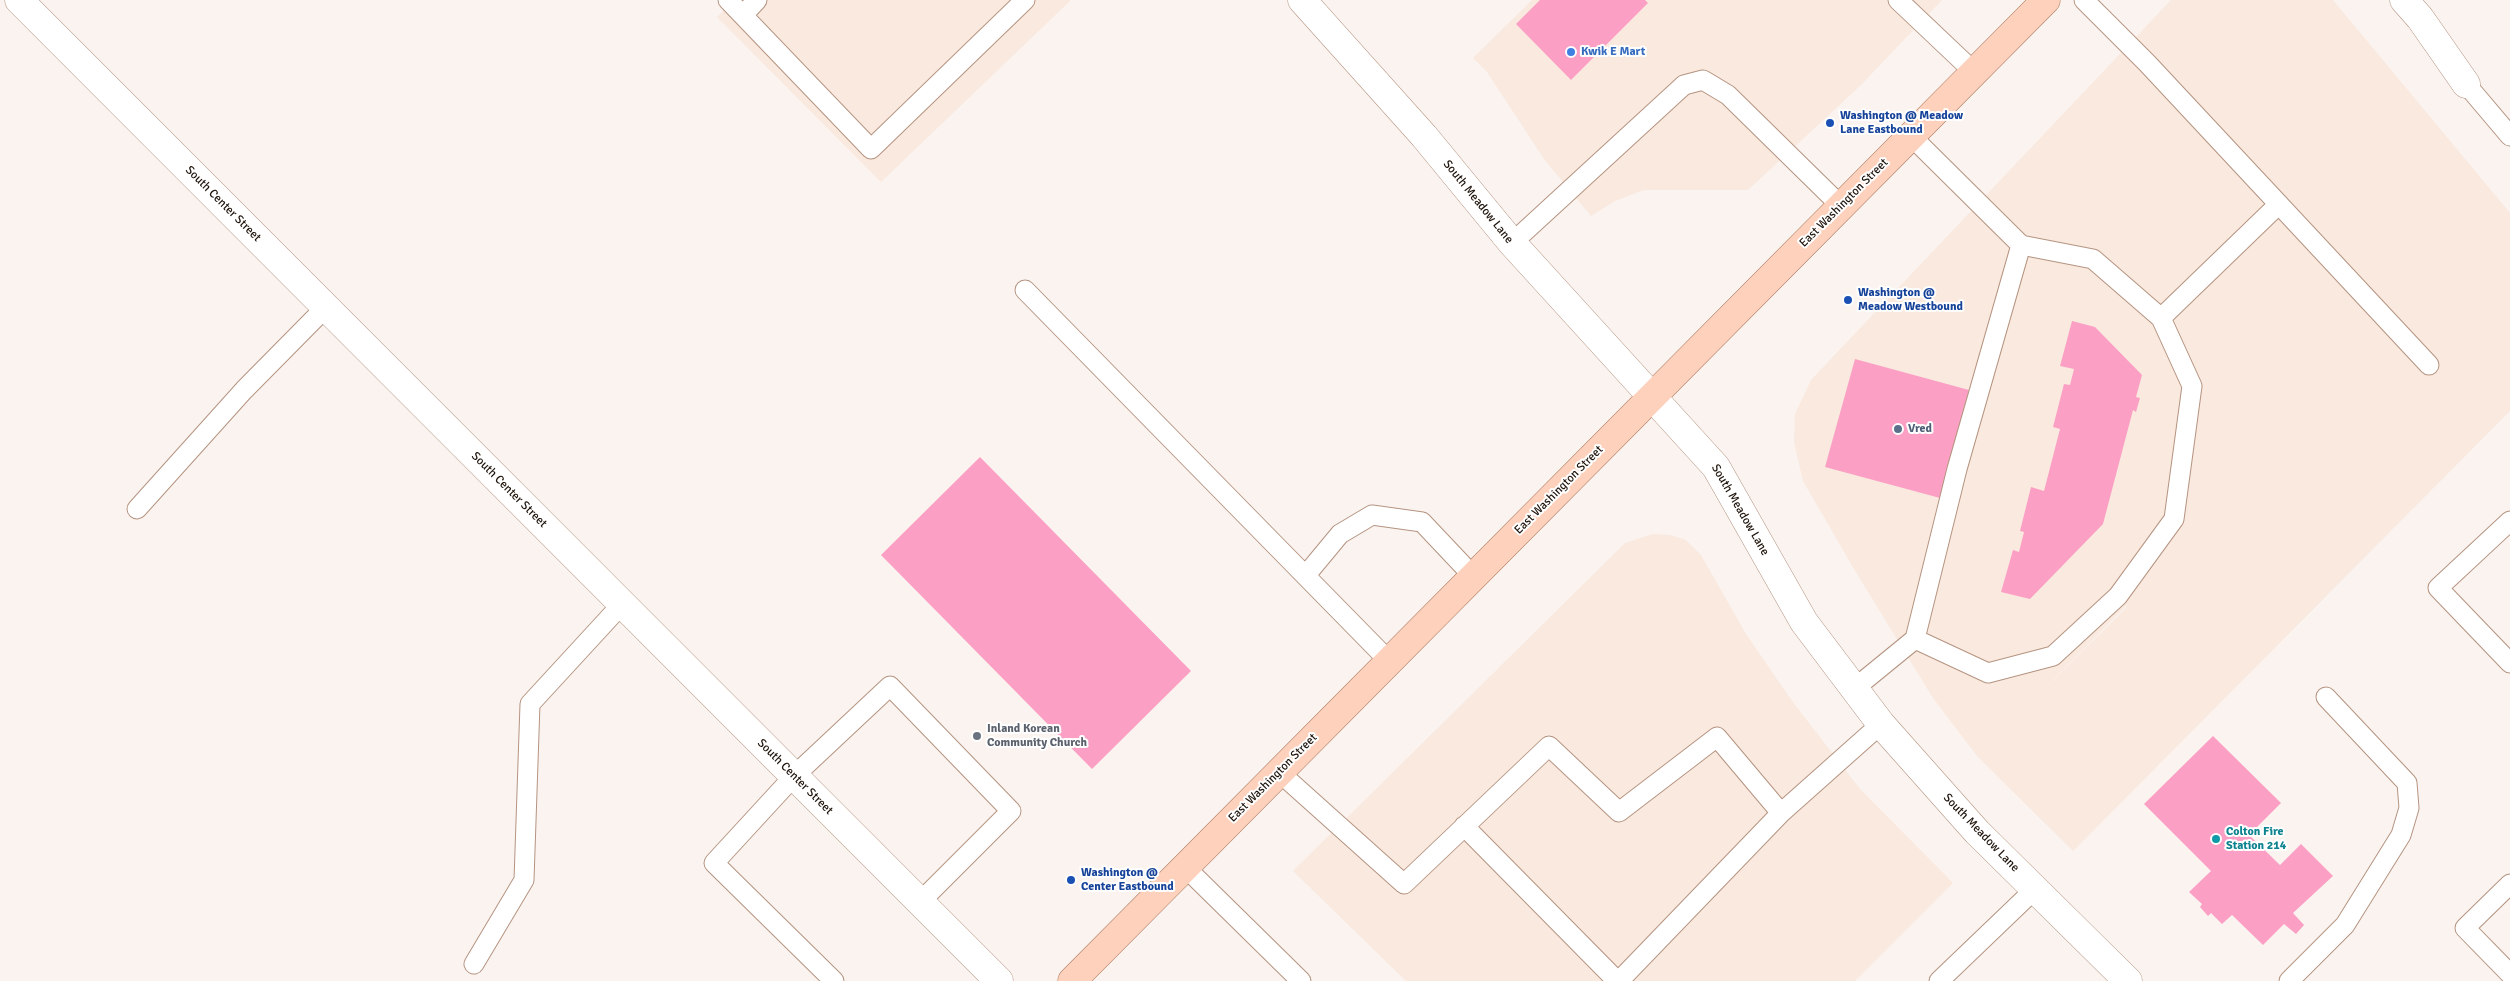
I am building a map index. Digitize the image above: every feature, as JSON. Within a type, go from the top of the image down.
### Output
[{"type":"main road","name":"East Washington Street","points":[[1072,981],[2046,0]]},
{"type":"street","name":"South Center Street","points":[[19,0],[998,981]]},
{"type":"street","name":"South Meadow Lane","points":[[1302,0],[1424,136],[1512,244],[1653,395],[1716,467],[1804,622],[1881,724],[1977,832],[2123,980]]},
{"type":"street","points":[[2404,0],[2420,18],[2466,84]]},
{"type":"lane","points":[[728,0],[871,149],[1026,0]]},
{"type":"lane","points":[[743,15],[757,0]]},
{"type":"lane","points":[[1898,0],[1974,72]]},
{"type":"lane","points":[[2084,0],[2147,63],[2429,365]]},
{"type":"lane","points":[[1512,244],[1684,85],[1703,80],[1728,95],[1841,206]]},
{"type":"lane","points":[[2466,84],[2510,136]]},
{"type":"lane","points":[[1911,136],[2021,245],[2093,259],[2161,318],[2192,386],[2174,519],[2118,596],[2053,656],[1988,673],[1915,639]]},
{"type":"lane","points":[[2161,318],[2279,204]]},
{"type":"lane","points":[[1855,688],[1915,639],[1957,470],[2021,245]]},
{"type":"lane","points":[[1025,290],[1306,575],[1388,662]]},
{"type":"lane","points":[[137,509],[244,390],[326,307]]},
{"type":"lane","points":[[1306,575],[1340,534],[1372,515],[1422,522],[1473,576]]},
{"type":"lane","points":[[2510,521],[2438,588],[2510,663]]},
{"type":"lane","points":[[474,964],[524,880],[530,704],[622,604]]},
{"type":"lane","points":[[834,981],[714,863],[794,776],[890,686],[1011,811],[920,902]]},
{"type":"lane","points":[[2289,981],[2345,925],[2401,835],[2409,808],[2407,783],[2326,697]]},
{"type":"lane","points":[[1464,826],[1618,981],[1781,813],[1881,724]]},
{"type":"lane","points":[[1279,772],[1404,884],[1549,746],[1620,812],[1717,736],[1781,813]]},
{"type":"lane","points":[[1185,867],[1301,981]]},
{"type":"lane","points":[[2510,884],[2465,928],[2510,974]]},
{"type":"lane","points":[[1939,981],[1957,973],[2035,889]]},
{"type":"shaded area","points":[[734,0],[1071,0],[881,182],[717,17]]},
{"type":"shaded area","points":[[1532,0],[1942,0],[1861,85],[1748,190],[1644,190],[1615,201],[1591,216],[1544,159],[1487,72],[1473,58]]},
{"type":"shaded area","points":[[2171,0],[2333,0],[2510,213],[2510,411],[2073,851],[1977,756],[1933,698],[1803,481],[1794,442],[1795,414],[1811,380]],"holes":[[[2128,604],[2125,609],[2033,700]]]},
{"type":"shaded area","points":[[1653,534],[1670,535],[1686,540],[1701,555],[1746,634],[1792,701],[1860,789],[1953,883],[1855,981],[1406,981],[1293,871],[1625,543]]},
{"type":"building","name":"Kwik E Mart","points":[[1540,0],[1645,0],[1648,3],[1571,80],[1516,24]]},
{"type":"building","points":[[2072,321],[2095,327],[2142,375],[2136,397],[2140,398],[2136,412],[2133,410],[2103,524],[2030,599],[2001,592],[2013,550],[2019,552],[2024,532],[2020,531],[2031,487],[2044,491],[2060,429],[2053,427],[2064,384],[2070,385],[2074,369],[2060,366]]},
{"type":"building","name":"Vred","points":[[1855,359],[1969,390],[1940,498],[1825,467]]},
{"type":"building","points":[[980,457],[1191,671],[1092,769],[881,555]]},
{"type":"building","name":"Colton Fire Station 214","points":[[2213,736],[2281,803],[2249,835],[2280,865],[2301,844],[2333,876],[2293,913],[2304,925],[2296,934],[2284,924],[2263,945],[2232,915],[2222,924],[2211,913],[2208,916],[2200,907],[2202,904],[2189,892],[2211,871],[2144,804]]},
{"type":"place","name":"Kwik E Mart","points":[[1571,52]]},
{"type":"place","name":"Washington @ Meadow Lane Eastbound","points":[[1830,123]]},
{"type":"place","name":"Washington @ Meadow Westbound","points":[[1848,300]]},
{"type":"place","name":"Vred","points":[[1898,429]]},
{"type":"place","name":"Inland Korean Community Church","points":[[977,736]]},
{"type":"place","name":"Colton Fire Station 214","points":[[2216,839]]},
{"type":"place","name":"Washington @ Center Eastbound","points":[[1071,880]]}]
